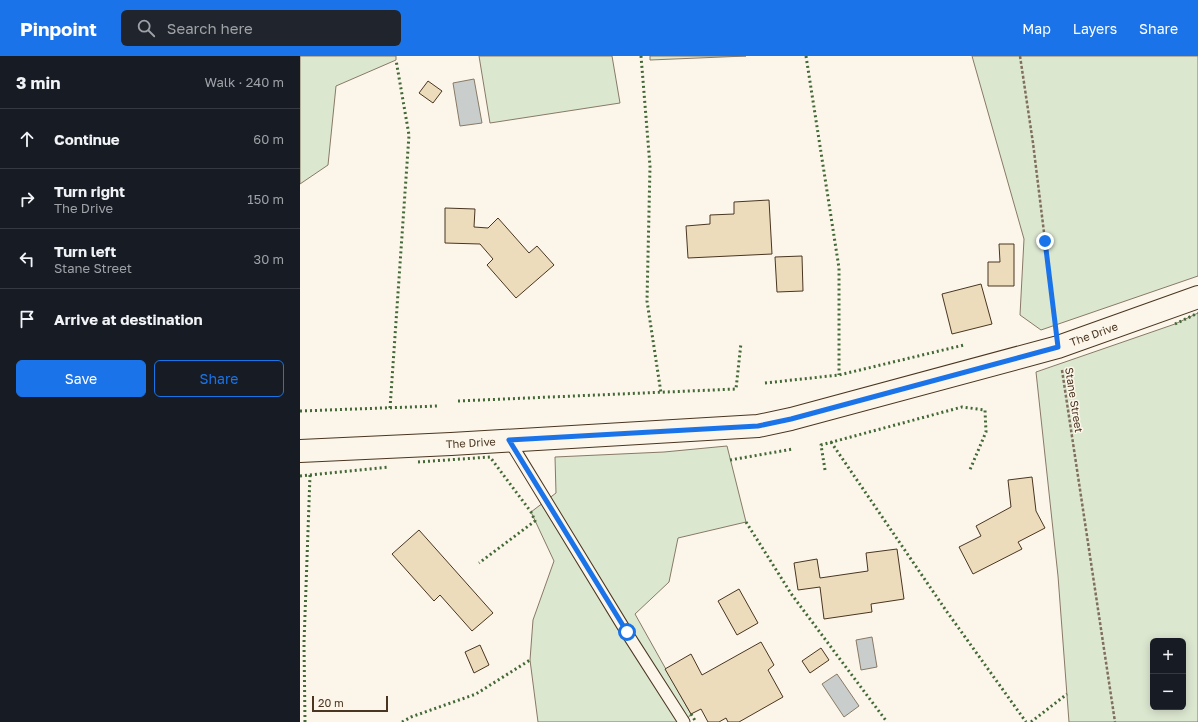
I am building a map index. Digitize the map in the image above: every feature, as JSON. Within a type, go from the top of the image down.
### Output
[{"type":"street","name":"The Drive","points":[[300,451],[758,426],[799,417],[1058,347],[1198,297]]},
{"type":"lane","points":[[509,440],[684,722]]},
{"type":"path","name":"Stane Street","points":[[1020,56],[1033,143],[1058,347],[1115,722]]},
{"type":"green space","points":[[300,56],[396,56],[396,60],[336,86],[328,165],[300,184]]},
{"type":"green space","points":[[479,56],[612,56],[620,103],[490,123]]},
{"type":"green space","points":[[650,56],[746,56],[650,60]]},
{"type":"green space","points":[[972,56],[1198,56],[1198,276],[1041,330],[1020,315],[1024,239]]},
{"type":"green space","points":[[1198,313],[1198,722],[1069,722],[1058,576],[1036,372],[1175,324]]},
{"type":"green space","points":[[727,446],[746,522],[678,538],[669,582],[635,614],[691,714],[685,722],[538,722],[530,660],[533,620],[554,561],[531,512],[556,493],[555,457],[664,452]]},
{"type":"shaded area","points":[[474,79],[482,123],[460,126],[453,83]]},
{"type":"shaded area","points":[[872,637],[877,667],[861,670],[856,640]]},
{"type":"shaded area","points":[[837,674],[859,706],[844,717],[822,684]]},
{"type":"building","points":[[428,81],[442,91],[433,103],[419,93]]},
{"type":"building","points":[[769,200],[772,254],[688,258],[686,226],[710,224],[710,215],[734,214],[734,202]]},
{"type":"building","points":[[445,208],[475,209],[474,227],[488,228],[498,218],[529,253],[537,246],[554,265],[516,298],[487,265],[493,259],[480,244],[445,243]]},
{"type":"building","points":[[999,244],[1014,244],[1014,286],[988,286],[988,262],[1000,262]]},
{"type":"building","points":[[802,256],[803,291],[777,292],[775,257]]},
{"type":"building","points":[[981,284],[992,324],[952,334],[942,294]]},
{"type":"building","points":[[1032,477],[1036,511],[1045,528],[1018,542],[1022,549],[973,574],[959,547],[981,536],[976,526],[1011,507],[1008,480]]},
{"type":"building","points":[[419,530],[493,613],[472,631],[440,595],[434,601],[392,554]]},
{"type":"building","points":[[897,549],[904,599],[871,604],[872,612],[824,619],[820,587],[798,590],[794,563],[817,559],[820,578],[868,571],[866,553]]},
{"type":"building","points":[[739,589],[758,623],[737,635],[718,601]]},
{"type":"building","points":[[761,642],[774,665],[768,670],[783,697],[739,722],[728,722],[726,718],[719,722],[708,722],[701,709],[691,714],[665,669],[691,654],[702,675]]},
{"type":"building","points":[[480,645],[489,665],[474,673],[465,652]]},
{"type":"building","points":[[821,648],[829,660],[810,673],[802,661]]},
{"type":"hedge","points":[[641,56],[650,166],[647,301],[661,393]]},
{"type":"hedge","points":[[806,56],[839,268],[839,375]]},
{"type":"hedge","points":[[390,408],[409,135],[396,60]]},
{"type":"hedge","points":[[1175,324],[1198,313]]},
{"type":"hedge","points":[[458,401],[736,389],[741,343]]},
{"type":"hedge","points":[[765,383],[839,375],[964,345]]},
{"type":"hedge","points":[[300,411],[438,406]]},
{"type":"hedge","points":[[825,470],[821,445],[962,407],[985,410],[986,432],[969,472]]},
{"type":"hedge","points":[[831,442],[945,609],[1026,722]]},
{"type":"hedge","points":[[730,460],[793,449]]},
{"type":"hedge","points":[[418,462],[490,457],[531,512],[535,521],[479,563]]},
{"type":"hedge","points":[[300,476],[389,467]]},
{"type":"hedge","points":[[305,722],[304,643],[310,475]]},
{"type":"hedge","points":[[746,522],[792,595],[887,722]]},
{"type":"hedge","points":[[402,722],[411,717],[476,694],[530,660]]},
{"type":"hedge","points":[[1031,722],[1067,694]]},
{"type":"hedge","points":[[691,714],[696,722]]},
{"type":"route","points":[[627,632],[509,440],[758,426],[791,419],[1058,347],[1045,241]]}]
